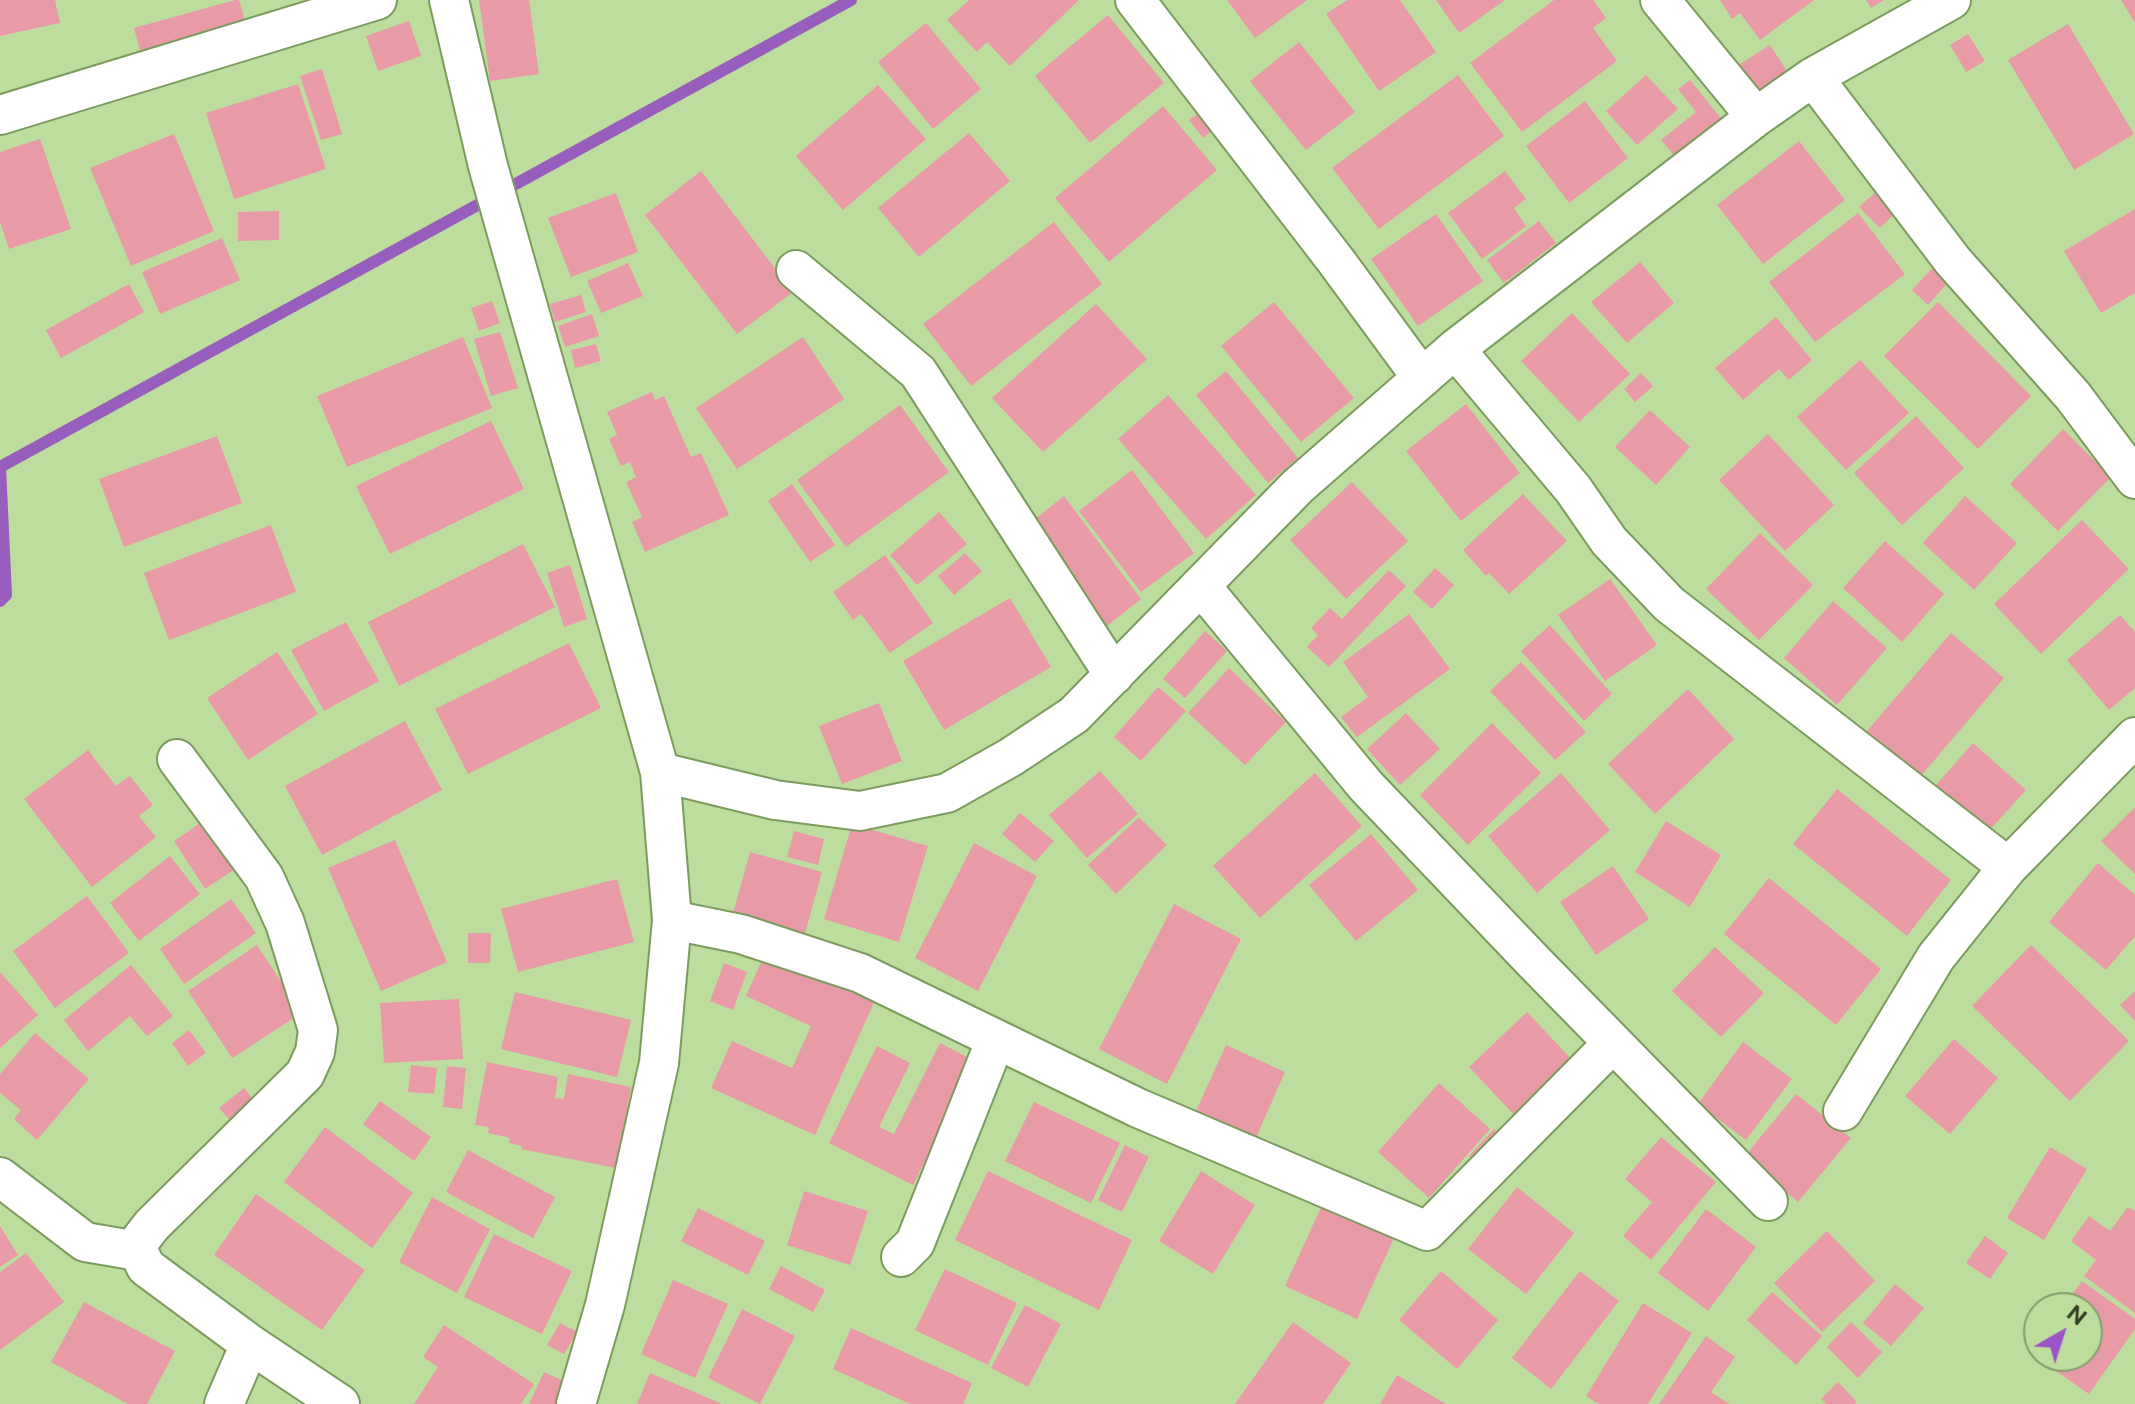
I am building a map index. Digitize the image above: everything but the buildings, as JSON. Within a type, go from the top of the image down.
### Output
[{"type":"street","points":[[0,115],[377,0]]},
{"type":"street","points":[[449,0],[488,166],[660,772],[672,920],[659,1063],[605,1305],[576,1404]]},
{"type":"street","points":[[1135,0],[1422,378]]},
{"type":"street","points":[[1660,0],[1756,117]]},
{"type":"street","points":[[660,772],[775,800],[860,811],[947,793],[1011,757],[1074,715],[1298,486],[1455,349],[1756,117],[1813,77],[1951,0]]},
{"type":"street","points":[[1813,77],[1953,261],[2073,396],[2135,479]]},
{"type":"street","points":[[796,270],[918,372],[1114,675]]},
{"type":"street","points":[[1455,349],[1573,489],[1609,541],[1669,604],[2008,867]]},
{"type":"street","points":[[1201,586],[1366,786],[1768,1201]]},
{"type":"street","points":[[1843,1111],[1936,957],[2008,867],[2134,739]]},
{"type":"street","points":[[177,759],[264,877],[285,923],[318,1030],[315,1052],[305,1074],[152,1225],[141,1239],[138,1251],[146,1267],[250,1344],[340,1404]]},
{"type":"street","points":[[672,920],[741,934],[860,973],[1138,1108],[1427,1231],[1613,1043]]},
{"type":"street","points":[[901,1257],[915,1243],[996,1039]]},
{"type":"street","points":[[0,1177],[85,1242],[138,1251]]},
{"type":"street","points":[[224,1404],[250,1344]]},
{"type":"waterway","points":[[0,601],[6,595],[0,467],[851,0]]}]
